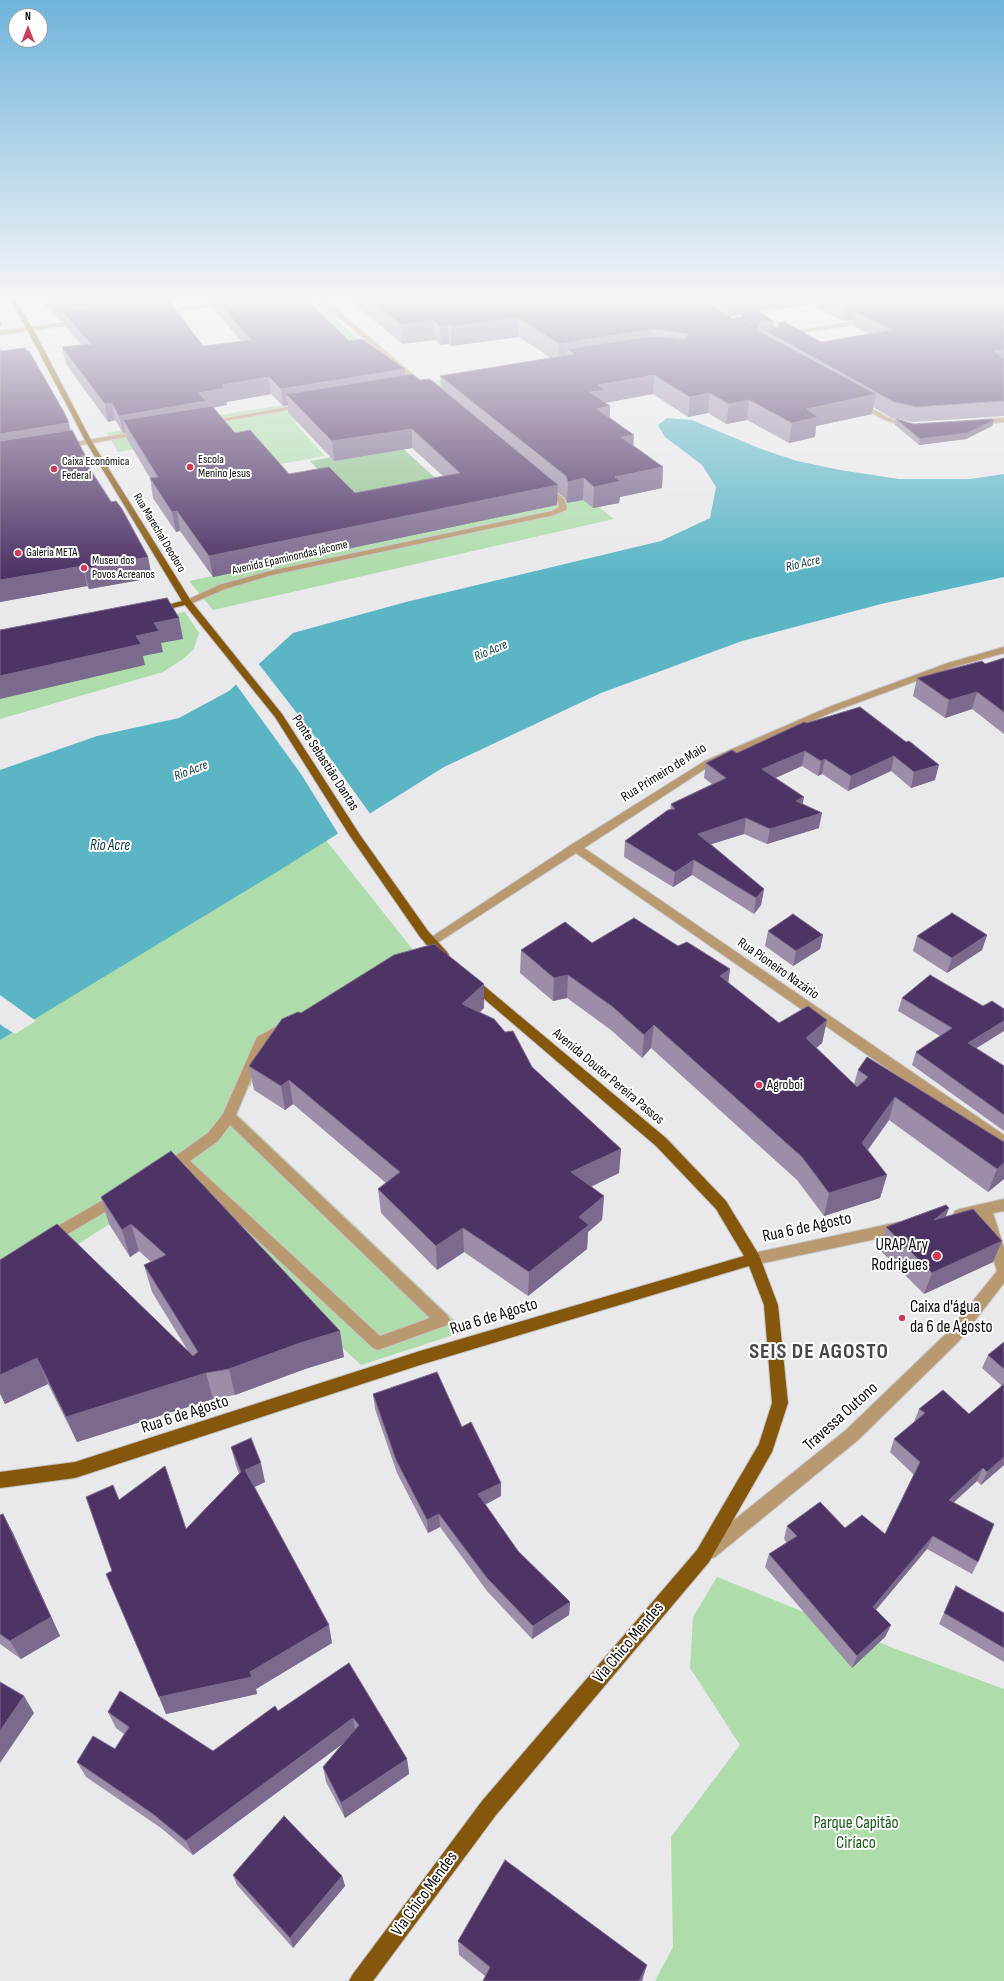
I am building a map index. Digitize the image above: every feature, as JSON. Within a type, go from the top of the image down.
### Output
[{"type":"main road","name":"Rua Marechal Deodoro","points":[[62,389],[89,442],[187,602],[196,613]]},
{"type":"main road","name":"Avenida Epaminondas Jácome","points":[[148,610],[187,602]]},
{"type":"main road","name":"Ponte Sebastião Dantas","points":[[196,613],[279,716],[355,836],[430,941]]},
{"type":"main road","points":[[430,941],[450,962]]},
{"type":"main road","name":"Avenida Doutor Pereira Passos","points":[[466,977],[661,1142],[721,1205],[754,1259]]},
{"type":"main road","name":"Rua 6 de Agosto","points":[[0,1480],[75,1470],[420,1358],[754,1259]]},
{"type":"main road","name":"Via Chico Mendes","points":[[360,1981],[489,1808],[703,1556],[766,1447],[780,1403],[771,1305],[754,1259]]},
{"type":"street","points":[[854,401],[889,420],[904,425],[921,425]]},
{"type":"street","points":[[197,424],[313,404]]},
{"type":"street","points":[[974,422],[1004,420]]},
{"type":"street","points":[[59,447],[151,431]]},
{"type":"street","name":"Avenida Epaminondas Jácome","points":[[187,602],[222,587],[270,573],[554,513],[563,508],[561,501],[537,481]]},
{"type":"street","name":"Rua Primeiro de Maio","points":[[421,954],[430,941],[708,762],[832,709],[951,665],[1004,650]]},
{"type":"street","name":"Rua Pioneiro Nazário","points":[[575,848],[1004,1142]]},
{"type":"street","points":[[161,1172],[181,1160],[213,1137],[229,1116],[261,1040],[296,1019]]},
{"type":"street","points":[[181,1160],[378,1343],[442,1320],[229,1116]]},
{"type":"street","points":[[40,1243],[127,1192]]},
{"type":"street","points":[[946,1218],[1004,1205]]},
{"type":"street","points":[[985,1209],[1004,1271]]},
{"type":"street","name":"Rua 6 de Agosto","points":[[754,1259],[916,1224]]},
{"type":"street","name":"Travessa Outono","points":[[703,1556],[852,1435],[954,1336],[1004,1271]]},
{"type":"green space","points":[[381,389],[521,389],[458,396],[614,519],[213,610],[189,581],[550,506],[419,403],[295,423],[325,456],[270,466],[243,432],[118,452],[107,433]]},
{"type":"green space","points":[[399,445],[443,485],[349,503],[310,461]]},
{"type":"green space","points":[[185,612],[199,633],[194,649],[183,659],[163,672],[0,719],[0,651]]},
{"type":"green space","points":[[325,839],[425,965],[280,1044],[233,1110],[466,1331],[361,1365],[169,1186],[0,1294],[0,1032]]},
{"type":"green space","name":"Parque Capitão Ciríaco","points":[[717,1577],[893,1648],[1004,1689],[1004,1981],[655,1981],[673,1947],[671,1837],[740,1745],[690,1668],[693,1617]]},
{"type":"water","name":"Rio Acre","points":[[667,418],[692,420],[761,449],[797,461],[840,470],[899,479],[970,479],[1004,474],[1004,577],[881,604],[742,641],[601,693],[444,767],[280,870],[0,1040],[0,770],[97,736],[179,718],[229,691],[293,633],[406,602],[661,541],[710,518],[716,487],[702,465],[665,437],[658,425]]},
{"type":"pier","points":[[258,663],[310,730],[371,815],[339,835],[301,774],[235,683]]},
{"type":"pier","points":[[0,995],[36,1021],[15,1034],[4,1027],[0,1024]]},
{"type":"building","points":[[0,389],[51,389],[69,423],[0,434]]},
{"type":"building","points":[[94,389],[217,389],[199,393],[206,401],[119,416],[112,403],[105,404]]},
{"type":"building","points":[[315,389],[443,389],[558,485],[209,556],[177,511],[172,512],[150,478],[158,477],[123,420],[212,406],[235,433],[250,430],[289,474],[329,467],[355,493],[460,473],[412,429],[332,441],[286,394]]},
{"type":"building","points":[[457,389],[604,389],[590,392],[610,406],[597,409],[634,435],[621,437],[663,467],[615,477],[621,481],[594,487],[584,478],[568,482],[566,476]]},
{"type":"building","points":[[678,389],[868,389],[876,394],[807,409],[818,417],[792,423],[749,400],[729,404],[710,393],[690,397]]},
{"type":"building","points":[[871,389],[1004,389],[1004,401],[916,407],[894,402]]},
{"type":"building","points":[[896,419],[914,424],[994,420],[968,433],[920,439]]},
{"type":"building","points":[[72,430],[85,455],[81,455],[111,502],[116,501],[122,509],[148,557],[84,569],[83,566],[0,580],[0,441]]},
{"type":"building","points":[[167,598],[179,618],[154,623],[159,631],[136,636],[141,644],[0,676],[0,630]]},
{"type":"building","points":[[1004,658],[1004,712],[977,692],[949,700],[917,678],[982,661],[985,664]]},
{"type":"building","points":[[860,707],[906,742],[909,741],[939,765],[914,772],[894,756],[851,776],[825,759],[821,761],[805,751],[762,769],[804,797],[796,801],[822,813],[770,829],[746,818],[698,834],[764,889],[756,898],[694,860],[675,872],[625,841],[668,810],[675,809],[671,804],[726,778],[706,763],[732,750],[737,753],[804,722],[807,723]]},
{"type":"building","points":[[952,913],[987,935],[952,958],[917,936]]},
{"type":"building","points":[[793,914],[823,935],[796,951],[768,931]]},
{"type":"building","points":[[634,918],[678,946],[687,942],[730,969],[720,976],[779,1023],[808,1006],[827,1020],[806,1038],[857,1087],[868,1077],[858,1070],[867,1057],[1004,1142],[1004,1163],[997,1169],[895,1097],[862,1143],[887,1175],[829,1193],[802,1157],[654,1025],[644,1035],[613,1007],[568,975],[554,978],[521,950],[565,922],[592,943]]},
{"type":"building","points":[[434,944],[484,984],[462,1004],[494,1019],[505,1032],[513,1031],[532,1067],[621,1149],[571,1172],[604,1196],[579,1217],[589,1225],[529,1272],[463,1228],[436,1246],[378,1189],[400,1172],[289,1080],[281,1086],[249,1066],[282,1019],[298,1012],[301,1013],[394,955]]},
{"type":"building","points":[[930,975],[983,1006],[992,1001],[1004,1009],[1004,1021],[968,1043],[1004,1066],[1004,1115],[916,1052],[952,1028],[902,998]]},
{"type":"building","points":[[171,1151],[340,1331],[300,1343],[229,1369],[206,1373],[66,1417],[37,1358],[0,1375],[0,1260],[57,1224],[193,1356],[198,1352],[144,1265],[166,1255],[131,1224],[122,1230],[101,1197]]},
{"type":"building","points":[[946,1205],[949,1208],[934,1220],[973,1209],[1002,1241],[932,1273],[886,1227]]},
{"type":"building","points":[[1004,1342],[1004,1369],[988,1355]]},
{"type":"building","points":[[437,1372],[462,1427],[471,1422],[501,1483],[478,1494],[518,1551],[570,1602],[533,1626],[487,1578],[439,1514],[427,1520],[396,1460],[373,1394]]},
{"type":"building","points":[[1004,1384],[1004,1457],[987,1472],[983,1468],[949,1500],[994,1524],[978,1562],[933,1536],[873,1607],[891,1625],[857,1656],[769,1554],[797,1536],[787,1526],[820,1502],[845,1528],[862,1515],[885,1534],[920,1462],[894,1439],[925,1413],[919,1409],[943,1390],[969,1414]]},
{"type":"building","points":[[251,1438],[261,1463],[245,1470],[329,1625],[250,1672],[252,1677],[159,1697],[106,1574],[112,1571],[86,1497],[113,1485],[119,1500],[165,1466],[186,1529],[241,1472],[231,1447]]},
{"type":"building","points":[[3,1514],[51,1617],[10,1641],[0,1634],[0,1515]]},
{"type":"building","points":[[956,1586],[1004,1613],[1004,1648],[944,1613]]},
{"type":"building","points":[[349,1663],[407,1759],[341,1803],[323,1767],[359,1725],[353,1718],[186,1841],[153,1814],[77,1762],[93,1736],[115,1749],[129,1727],[108,1712],[120,1691],[213,1751],[275,1706],[278,1711]]},
{"type":"building","points":[[0,1682],[24,1696],[0,1731]]},
{"type":"building","points":[[284,1816],[342,1876],[290,1938],[233,1875]]},
{"type":"building","points":[[505,1860],[647,1965],[639,1981],[483,1981],[490,1967],[458,1941]]},
{"type":"place","name":"Escola Menino Jesus","points":[[190,467]]},
{"type":"place","name":"Caixa Econômica Federal","points":[[54,469]]},
{"type":"place","name":"Galeria META","points":[[18,553]]},
{"type":"place","name":"Museu dos Povos Acreanos","points":[[84,568]]},
{"type":"place","name":"Agroboi","points":[[759,1085]]},
{"type":"place","name":"URAP Ary Rodrigues","points":[[937,1256]]},
{"type":"place","name":"Caixa d'água da 6 de Agosto","points":[[902,1318]]},
{"type":"district","name":"SEIS DE AGOSTO","points":[[819,1352]]},
{"type":"water label","name":"Río Acre","points":[[803,564]]},
{"type":"water label","name":"Río Acre","points":[[491,651]]},
{"type":"water label","name":"Río Acre","points":[[191,771]]}]
